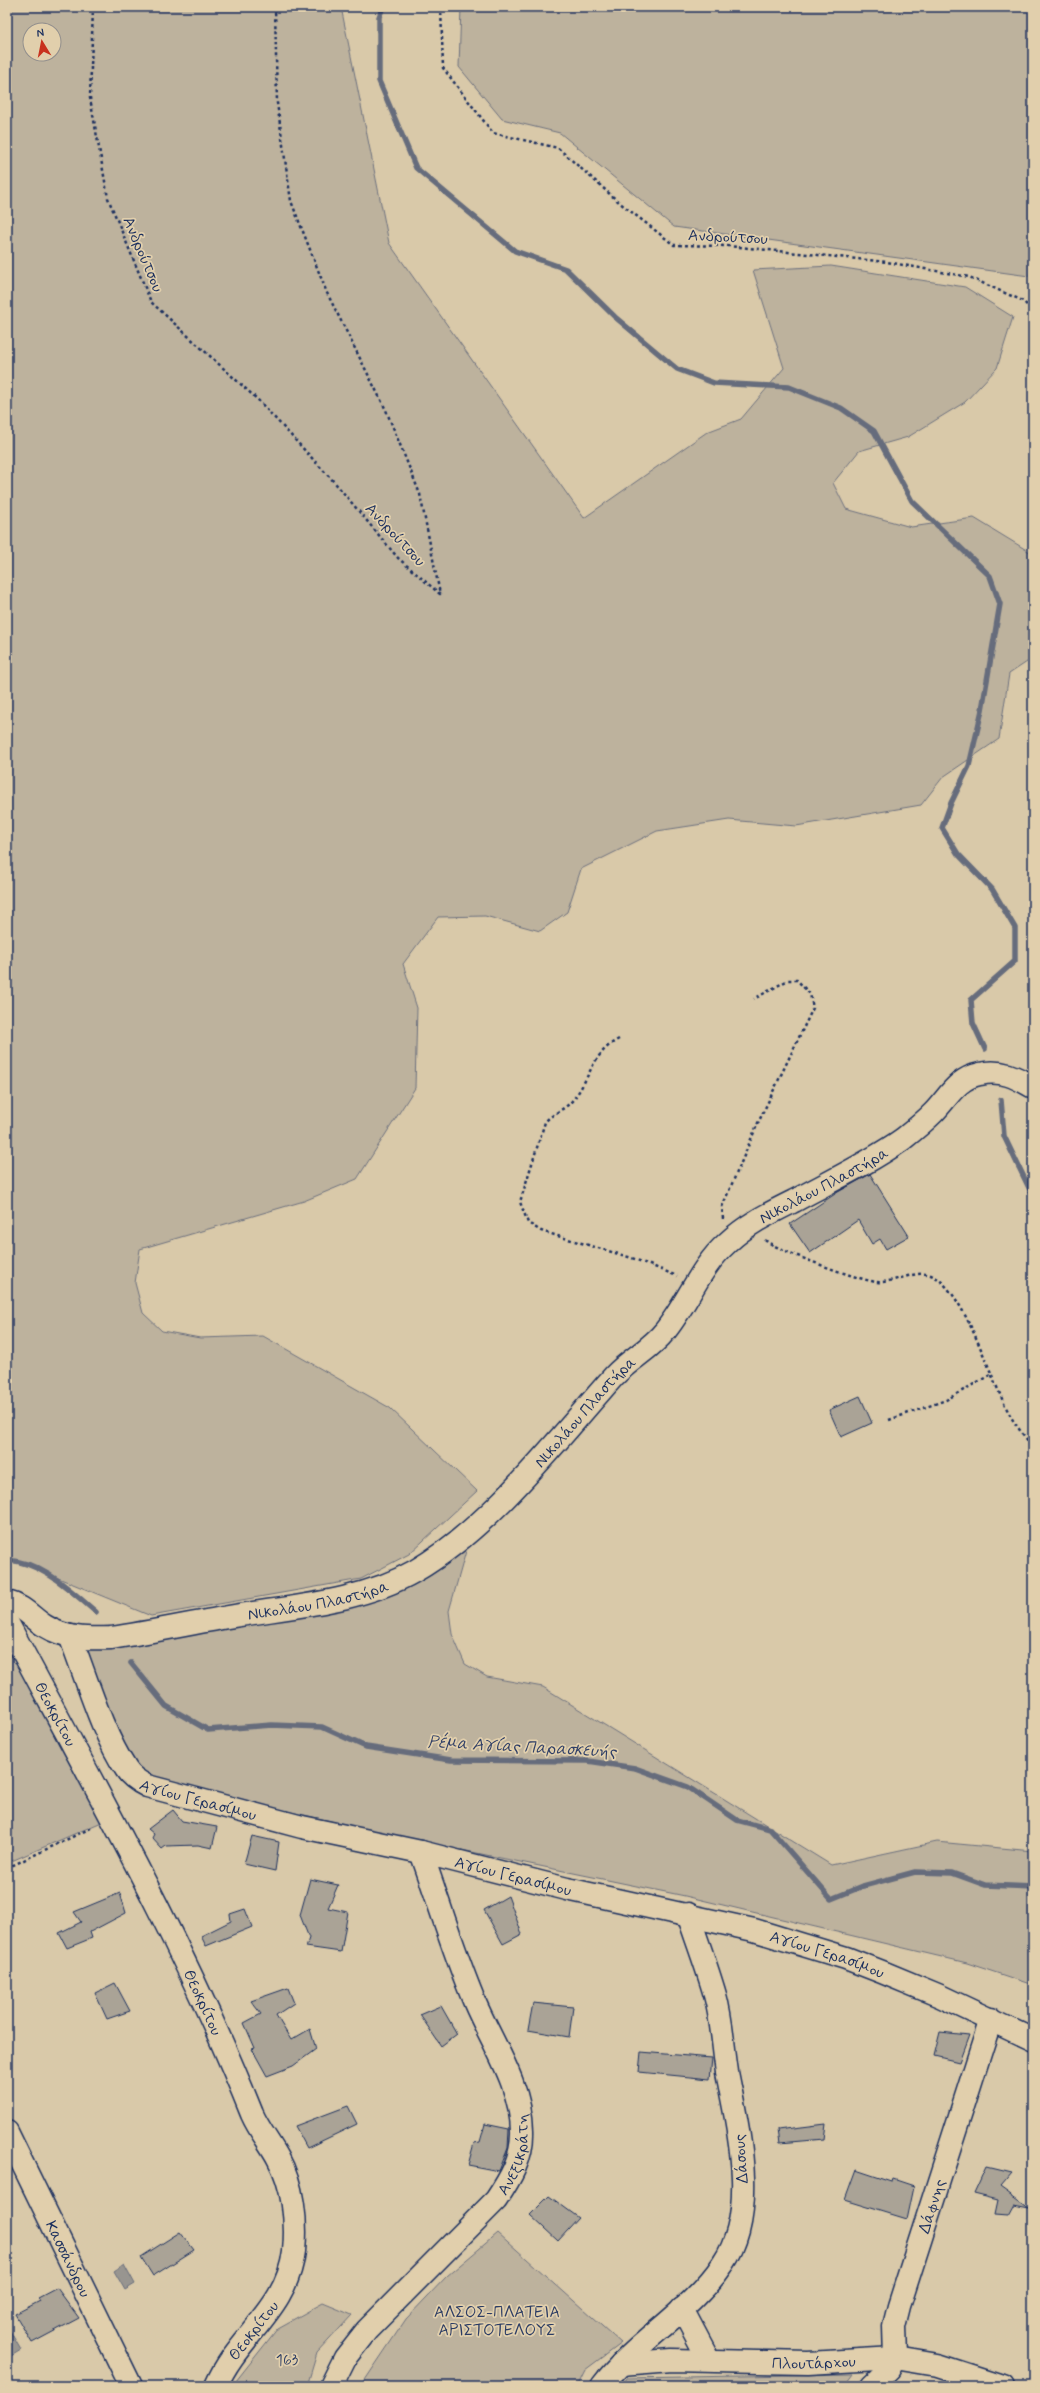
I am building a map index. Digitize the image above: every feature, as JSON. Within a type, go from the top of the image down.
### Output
[{"type":"street","name":"Νικολάου Πλαστήρα","points":[[7,1602],[24,1608],[44,1626],[70,1636],[82,1639],[111,1638],[339,1599],[388,1584],[417,1569],[449,1547],[495,1508],[557,1443],[617,1373],[662,1335],[676,1317],[694,1282],[727,1243],[750,1224],[875,1158],[906,1136],[933,1113],[959,1082],[979,1074],[1000,1073],[1010,1074],[1033,1087]]},
{"type":"street","name":"Θεοκρίτου","points":[[7,1622],[111,1818],[199,1991],[258,2127],[283,2167],[290,2195],[295,2241],[287,2280],[271,2311],[230,2360],[216,2386]]},
{"type":"street","name":"Αγίου Γερασίμου","points":[[70,1636],[112,1742],[126,1768],[139,1782],[160,1790],[302,1827],[421,1852],[567,1889],[688,1914],[754,1930],[846,1958],[940,1996],[1033,2040]]},
{"type":"street","name":"Ανεξικράτη","points":[[331,2386],[345,2358],[367,2330],[432,2267],[496,2200],[510,2178],[521,2151],[522,2130],[518,2097],[470,1989],[421,1852]]},
{"type":"street","name":"Δάσους","points":[[602,2386],[622,2364],[707,2285],[729,2256],[738,2233],[742,2202],[742,2167],[736,2115],[715,1997],[688,1914]]},
{"type":"street","name":"Δάφνης","points":[[895,2358],[894,2326],[898,2306],[991,2019]]},
{"type":"street","name":"Κασσάνδρου","points":[[7,2132],[131,2386]]},
{"type":"street","points":[[682,2309],[709,2360]]},
{"type":"street","points":[[871,2386],[889,2369],[895,2358]]},
{"type":"street","name":"Πλουτάρχου","points":[[622,2364],[709,2360],[808,2363],[895,2358],[943,2367],[1002,2386]]},
{"type":"path","name":"Ανδρούτσου","points":[[93,7],[90,98],[108,198],[151,302],[258,400],[336,484],[398,558],[440,594],[420,494],[386,410],[327,293],[291,201],[277,103],[276,7]]},
{"type":"path","name":"Ανδρούτσου","points":[[441,7],[443,68],[492,132],[558,148],[620,203],[674,245],[729,246],[887,262],[969,277],[1023,301],[1033,312]]},
{"type":"path","points":[[727,1243],[722,1207],[758,1123],[813,1008],[810,994],[797,980],[788,980],[754,999]]},
{"type":"path","points":[[619,1039],[608,1045],[598,1057],[570,1103],[552,1114],[545,1122],[520,1202],[528,1223],[541,1232],[632,1258],[694,1282]]},
{"type":"path","points":[[750,1224],[767,1242],[792,1254],[876,1282],[920,1274],[934,1276],[945,1284],[961,1306],[990,1375],[1010,1416],[1033,1447]]},
{"type":"path","points":[[889,1420],[946,1400],[990,1375]]},
{"type":"path","points":[[7,1868],[111,1818]]},
{"type":"green space","points":[[7,7],[345,7],[342,12],[389,243],[584,518],[707,432],[741,419],[784,368],[753,270],[831,266],[965,287],[1013,317],[997,368],[965,402],[908,437],[859,451],[833,483],[846,509],[911,527],[974,518],[1033,554],[1033,658],[1009,674],[999,739],[943,777],[921,805],[796,826],[729,820],[657,831],[581,869],[567,912],[540,931],[485,916],[438,917],[403,964],[417,1008],[415,1088],[357,1179],[304,1201],[140,1249],[135,1283],[143,1313],[162,1331],[200,1338],[263,1336],[390,1408],[477,1491],[409,1554],[361,1579],[151,1616],[7,1557]]},
{"type":"green space","points":[[461,7],[1033,7],[1033,267],[1029,276],[674,227],[560,133],[502,119],[459,67]]},
{"type":"green space","points":[[468,1544],[449,1611],[452,1634],[465,1664],[487,1677],[543,1687],[831,1865],[937,1842],[1033,1851],[1033,1985],[967,1963],[685,1896],[428,1843],[189,1789],[153,1778],[136,1770],[124,1754],[84,1649],[380,1595]]},
{"type":"green space","points":[[7,1623],[111,1818],[7,1863]]},
{"type":"green space","name":"ΑΛΣΟΣ-ΠΛΑΤΕΙΑ ΑΡΙΣΤΟΤΕΛΟΥΣ","points":[[498,2233],[621,2343],[585,2370],[577,2386],[361,2386],[406,2319],[447,2276]]},
{"type":"green space","name":"163","points":[[323,2303],[352,2315],[317,2353],[307,2386],[232,2386],[278,2328]]},
{"type":"green space","points":[[854,2374],[845,2386],[622,2386],[627,2378]]},
{"type":"shaded area","points":[[124,2264],[135,2284],[125,2290],[114,2271]]},
{"type":"shaded area","points":[[10,2331],[21,2350],[11,2356],[7,2349],[7,2332]]},
{"type":"building","points":[[870,1174],[909,1236],[886,1249],[880,1239],[872,1244],[858,1220],[810,1253],[790,1224],[838,1192]]},
{"type":"building","points":[[860,1396],[872,1423],[841,1437],[829,1410]]},
{"type":"building","points":[[173,1810],[182,1821],[217,1827],[212,1848],[198,1845],[166,1846],[162,1849],[152,1838],[154,1834],[148,1829]]},
{"type":"building","points":[[252,1836],[279,1842],[275,1871],[244,1864]]},
{"type":"building","points":[[310,1879],[338,1885],[328,1908],[348,1912],[341,1952],[306,1947],[309,1938],[300,1915]]},
{"type":"building","points":[[120,1893],[126,1913],[90,1932],[92,1938],[67,1948],[59,1933],[81,1922],[74,1912]]},
{"type":"building","points":[[508,1896],[522,1934],[503,1944],[484,1910]]},
{"type":"building","points":[[245,1909],[252,1927],[206,1946],[201,1936],[231,1921],[230,1914]]},
{"type":"building","points":[[115,1983],[130,2011],[107,2019],[95,1993]]},
{"type":"building","points":[[288,1988],[294,2003],[276,2015],[291,2040],[310,2029],[316,2049],[293,2066],[267,2076],[252,2049],[255,2048],[244,2023],[261,2014],[251,2001]]},
{"type":"building","points":[[533,2003],[573,2007],[569,2037],[528,2030]]},
{"type":"building","points":[[441,2006],[457,2034],[441,2046],[420,2015]]},
{"type":"building","points":[[940,2032],[969,2035],[959,2062],[934,2056]]},
{"type":"building","points":[[641,2052],[712,2058],[710,2079],[639,2072]]},
{"type":"building","points":[[348,2106],[357,2124],[307,2148],[295,2126]]},
{"type":"building","points":[[485,2124],[509,2129],[508,2148],[499,2171],[468,2165],[474,2143],[480,2142]]},
{"type":"building","points":[[826,2124],[824,2139],[779,2143],[777,2130]]},
{"type":"building","points":[[987,2166],[1012,2172],[1000,2186],[1029,2207],[1014,2204],[1008,2215],[995,2214],[998,2200],[974,2194]]},
{"type":"building","points":[[856,2170],[892,2182],[893,2179],[914,2186],[907,2219],[845,2200]]},
{"type":"building","points":[[549,2196],[579,2218],[558,2241],[530,2215]]},
{"type":"building","points":[[180,2232],[194,2250],[153,2276],[141,2257]]},
{"type":"building","points":[[57,2288],[79,2318],[32,2343],[15,2314],[40,2301],[38,2298]]},
{"type":"waterway","points":[[383,7],[379,17],[379,81],[416,168],[515,251],[566,269],[615,317],[677,369],[714,383],[789,387],[841,408],[874,431],[912,501],[990,576],[1000,604],[982,710],[969,766],[951,803],[942,828],[958,854],[992,889],[1015,928],[1015,961],[971,1000],[973,1023],[985,1049]]},
{"type":"waterway","points":[[1001,1100],[1004,1136],[1033,1196]]},
{"type":"waterway","points":[[7,1560],[32,1566],[55,1578],[96,1612]]},
{"type":"waterway","name":"Ρέμα Αγίας Παρασκευής","points":[[131,1663],[166,1706],[208,1730],[272,1725],[322,1727],[366,1747],[451,1760],[588,1761],[635,1768],[688,1787],[737,1820],[770,1829],[831,1899],[863,1886],[915,1872],[952,1873],[985,1885],[1033,1887]]}]
